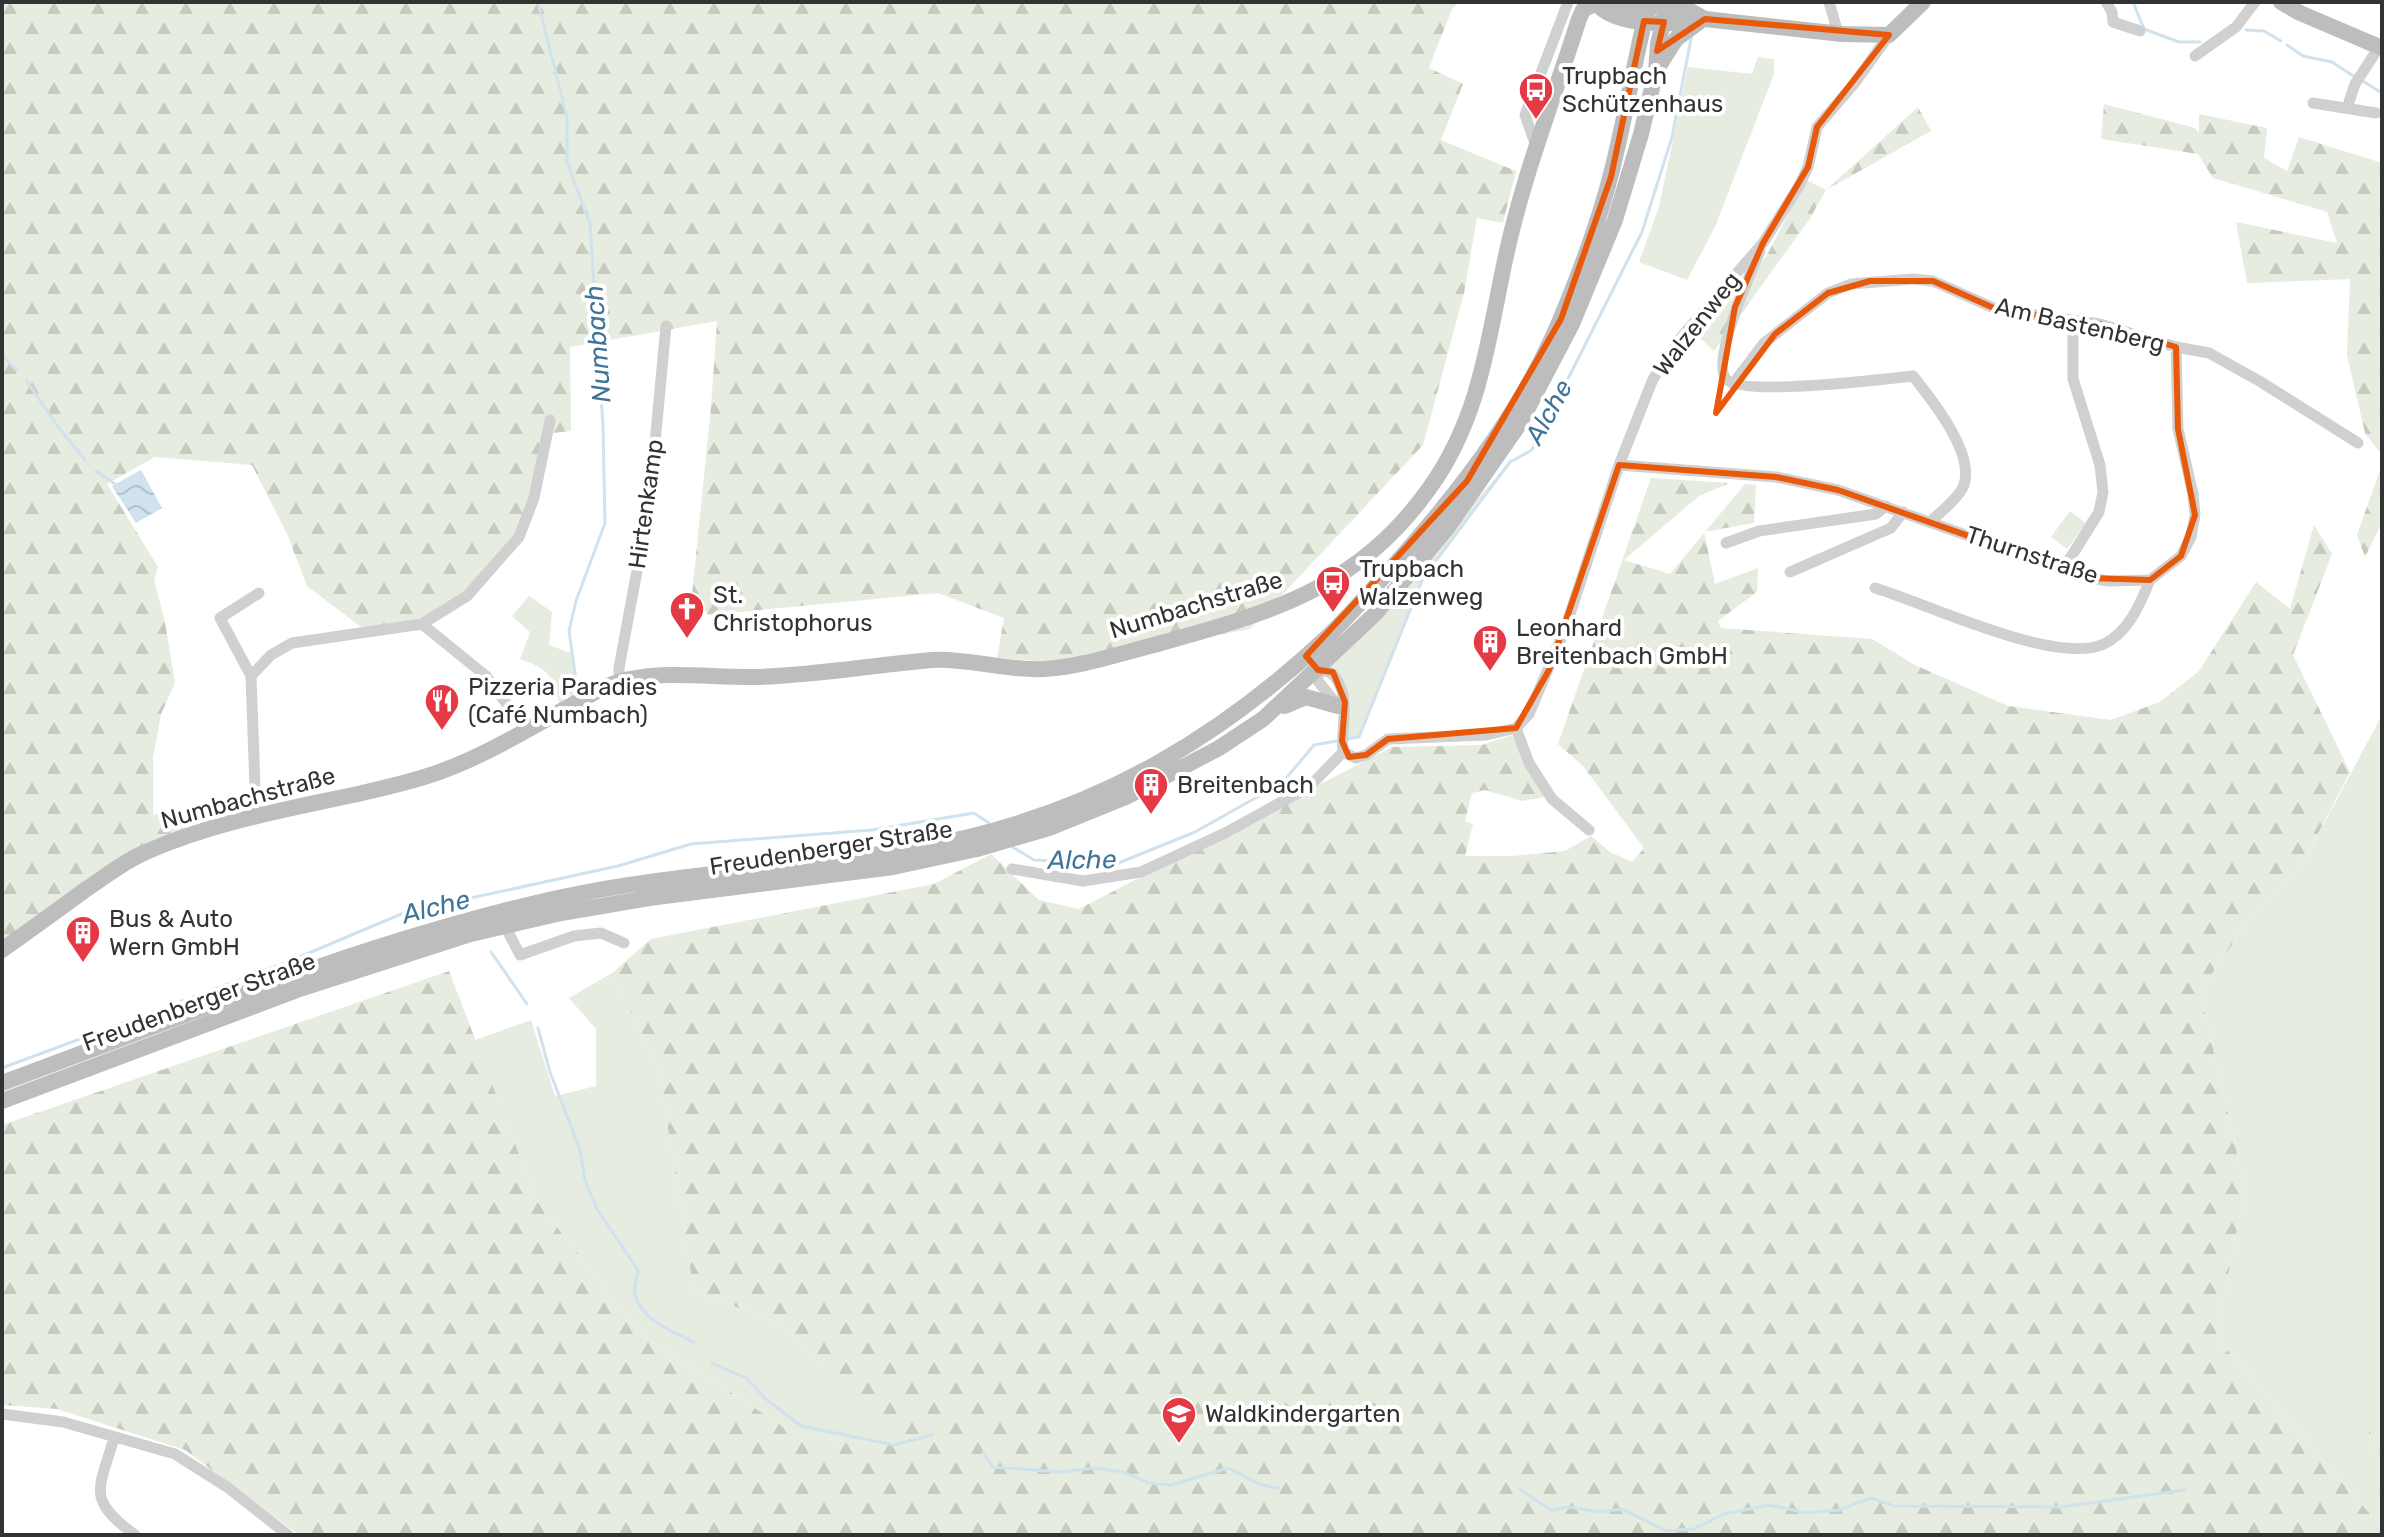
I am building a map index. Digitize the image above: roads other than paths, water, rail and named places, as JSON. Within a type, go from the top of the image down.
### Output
[{"type":"main road","name":"Numbachstraße","points":[[2,950],[141,854],[256,815],[421,778],[472,759],[619,681],[666,674],[755,677],[802,674],[938,660],[1027,670],[1050,669],[1105,658],[1230,624],[1270,611],[1319,588],[1362,560],[1390,535],[1433,483],[1462,432],[1482,375],[1509,242],[1536,146],[1583,10],[1596,2]]},
{"type":"main road","points":[[1596,2],[1609,15],[1666,10],[1685,21],[1705,19],[1838,33],[1889,35],[1923,2]]},
{"type":"main road","points":[[1596,2],[1647,10]]},
{"type":"main road","points":[[2281,2],[2380,47]]},
{"type":"main road","name":"Freudenberger Straße","points":[[2,1101],[297,990],[420,949],[505,926],[649,898],[893,867],[1001,835],[1122,784],[1222,725],[1306,656],[1436,520],[1488,450],[1528,384],[1561,319],[1599,215],[1611,177],[1647,10]]},
{"type":"main road","name":"Freudenberger Straße","points":[[2,1083],[290,976],[462,921],[560,897],[1049,828],[1128,796],[1219,748],[1263,719],[1375,614],[1432,548],[1492,467],[1539,390],[1606,245],[1627,182],[1656,71],[1666,10]]},
{"type":"main road","points":[[1656,71],[1685,21]]},
{"type":"main road","points":[[1263,719],[1298,699],[1315,698],[1341,708]]},
{"type":"street","points":[[1536,146],[1525,115],[1568,2]]},
{"type":"street","points":[[1829,2],[1838,33]]},
{"type":"street","points":[[2106,2],[2113,22],[2140,31]]},
{"type":"street","points":[[2195,56],[2236,27],[2255,2]]},
{"type":"street","name":"Walzenweg","points":[[1516,728],[1534,706],[1549,670],[1619,465],[1662,363],[1763,243],[1804,177],[1817,127],[1854,84],[1889,35]]},
{"type":"street","points":[[2347,108],[2357,80],[2380,47]]},
{"type":"street","points":[[2313,103],[2376,113]]},
{"type":"street","points":[[1763,243],[1735,307],[1722,370],[1725,378],[1733,384],[1799,386],[1913,376],[1949,427],[1963,455],[1966,470],[1961,491],[1931,521]]},
{"type":"street","name":"Am Bastenberg","points":[[1733,384],[1764,343],[1828,293],[1851,284],[1913,279],[1933,281],[1996,309],[2100,324],[2176,347],[2194,348],[2226,360],[2358,443]]},
{"type":"street","points":[[2064,568],[2093,522],[2103,492],[2100,465],[2073,379],[2073,321]]},
{"type":"street","name":"Hirtenkamp","points":[[619,681],[649,506],[666,326]]},
{"type":"street","points":[[1875,588],[2037,644],[2073,650],[2093,648],[2119,634],[2135,612],[2150,580],[2181,556],[2191,537],[2195,515],[2178,429],[2176,347]]},
{"type":"street","points":[[251,676],[271,655],[292,643],[422,624],[467,596],[519,537],[534,498],[550,420]]},
{"type":"street","name":"Thurnstraße","points":[[1619,465],[1776,477],[1838,490],[2088,578],[2150,580]]},
{"type":"street","points":[[1726,543],[1759,531],[1876,514],[1886,506]]},
{"type":"street","points":[[1790,572],[1891,528],[1903,512]]},
{"type":"street","points":[[256,815],[251,676],[220,618],[259,593]]},
{"type":"street","points":[[422,624],[479,670],[526,730]]},
{"type":"street","points":[[1012,869],[1083,881],[1141,872],[1225,833],[1309,787],[1343,752],[1343,733],[1341,708],[1318,681],[1318,670],[1306,656]]},
{"type":"street","points":[[1343,752],[1356,758],[1366,755],[1388,739],[1486,735],[1516,728],[1529,763],[1552,799],[1589,830]]},
{"type":"street","points":[[505,926],[520,955],[574,936],[601,933],[624,943]]},
{"type":"street","points":[[2,1414],[63,1422],[175,1454],[227,1487],[288,1535]]},
{"type":"street","points":[[114,1438],[98,1491],[103,1507],[135,1535]]},
{"type":"water","points":[[141,470],[162,508],[136,523],[112,486]]},
{"type":"waterway","name":"Numbach","points":[[538,2],[567,117],[567,162],[590,224],[603,425],[605,523],[576,601],[569,631],[577,688]]},
{"type":"waterway","points":[[2133,2],[2144,29],[2179,42],[2200,42]]},
{"type":"waterway","points":[[2246,30],[2264,31],[2281,41]]},
{"type":"waterway","name":"Alche","points":[[1345,739],[1359,737],[1423,578],[1510,462],[1532,450],[1642,232],[1672,137],[1692,34]]},
{"type":"waterway","points":[[2287,45],[2303,56],[2332,62],[2355,77]]},
{"type":"waterway","points":[[2361,80],[2382,93]]},
{"type":"waterway","points":[[2,356],[17,370]]},
{"type":"waterway","points":[[26,380],[85,460]]},
{"type":"waterway","points":[[96,471],[115,484]]},
{"type":"waterway","name":"Alche","points":[[1011,846],[1034,860],[1116,864],[1195,832],[1282,783],[1314,745],[1337,741]]},
{"type":"waterway","name":"Alche","points":[[2,1068],[290,961],[406,912],[618,866],[691,844],[872,830],[974,813],[989,823]]},
{"type":"waterway","points":[[491,952],[527,1004]]},
{"type":"waterway","points":[[538,1028],[550,1072],[580,1150],[585,1180],[597,1209],[638,1270],[635,1292],[639,1304],[651,1318],[694,1342]]},
{"type":"waterway","points":[[712,1363],[746,1378],[765,1398],[801,1426],[894,1445],[932,1435]]},
{"type":"waterway","points":[[983,1452],[993,1467],[1060,1472],[1096,1468],[1123,1472],[1149,1483],[1171,1485],[1228,1468],[1258,1483],[1278,1488]]},
{"type":"waterway","points":[[1520,1489],[1551,1510],[1569,1507],[1599,1512],[1622,1509],[1667,1531],[1694,1529],[1724,1514],[1769,1505],[1807,1513],[1839,1510],[1871,1498],[1894,1506],[2061,1507],[2185,1490]]},
{"type":"place","name":"Trupbach Schützenhaus","points":[[1536,121]]},
{"type":"place","name":"Trupbach Walzenweg","points":[[1333,614]]},
{"type":"place","name":"St. Christophorus","points":[[687,640]]},
{"type":"place","name":"Leonhard Breitenbach GmbH","points":[[1490,673]]},
{"type":"place","name":"Pizzeria Paradies (Café Numbach)","points":[[442,732]]},
{"type":"place","name":"Breitenbach","points":[[1151,816]]},
{"type":"place","name":"Bus & Auto Wern GmbH","points":[[83,964]]},
{"type":"place","name":"Waldkindergarten","points":[[1179,1445]]}]
